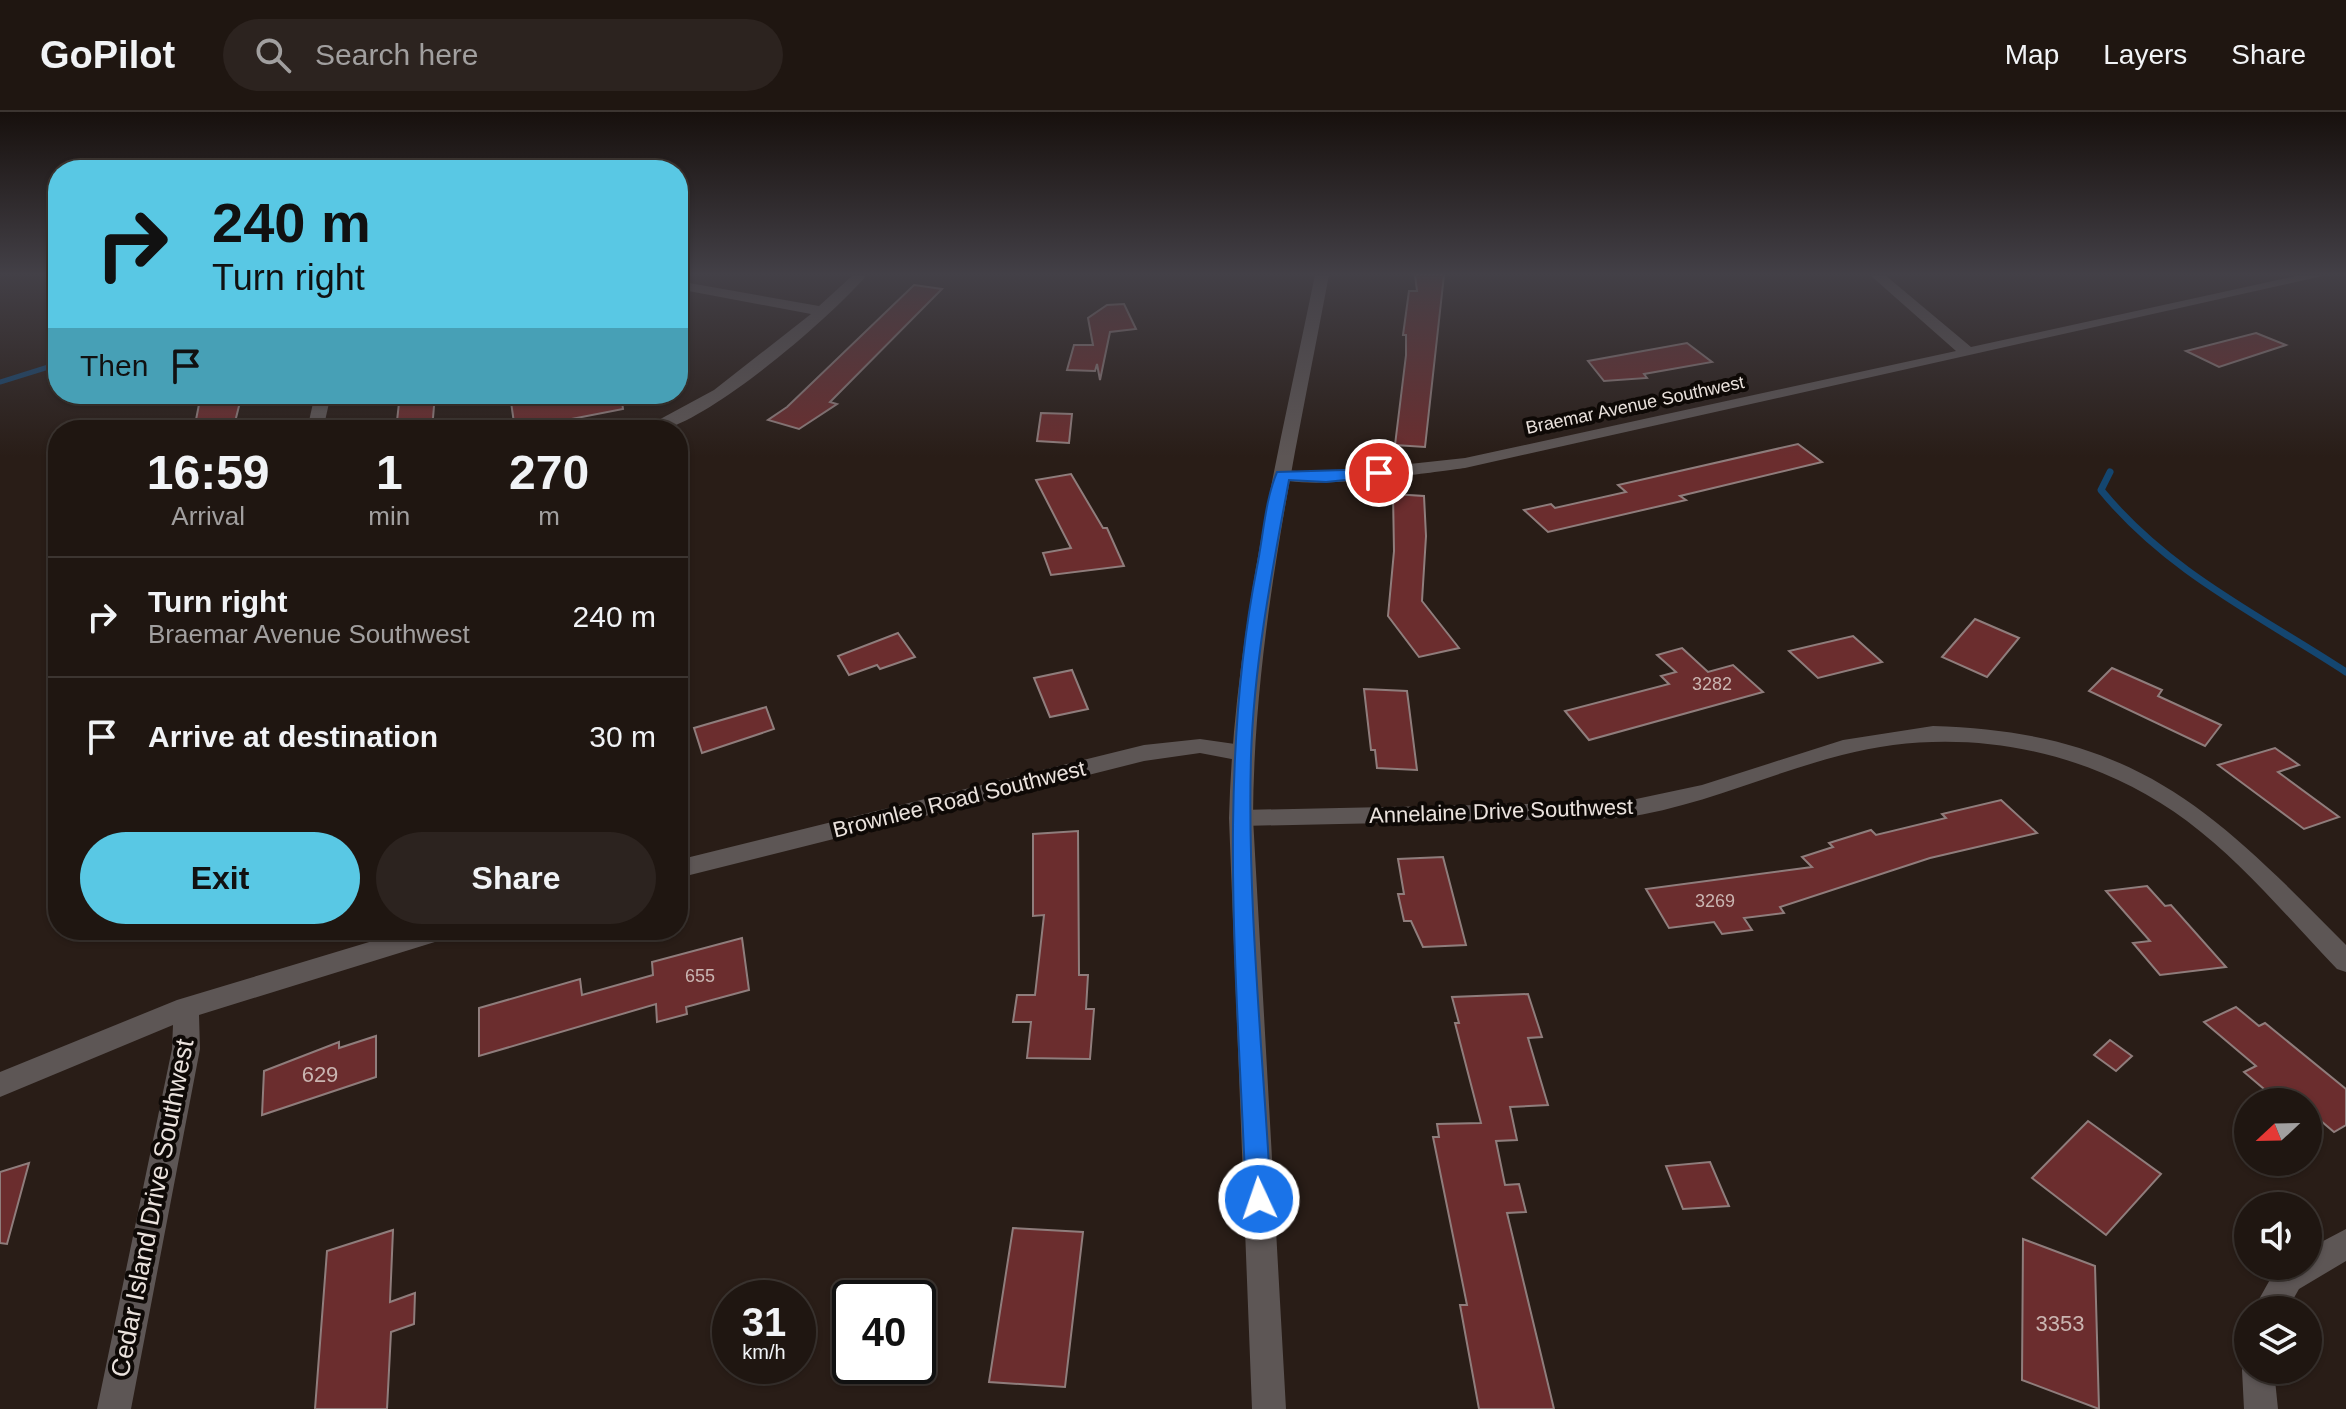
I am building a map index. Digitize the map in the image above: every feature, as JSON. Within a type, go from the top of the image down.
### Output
[{"type":"street","points":[[670,420],[731,387],[793,336]]},
{"type":"street","points":[[1269,1409],[1241,818],[1242,753],[1255,618],[1310,336]]},
{"type":"street","points":[[1943,336],[1968,352]]},
{"type":"street","name":"Braemar Avenue Southwest","points":[[1282,475],[1326,478],[1465,463],[2044,336]]},
{"type":"street","name":"Annelaine Drive Southwest","points":[[1241,818],[1622,810],[1705,795],[1840,748],[1880,738],[1950,733],[2028,741],[2110,767],[2193,813],[2233,847],[2346,962]]},
{"type":"street","name":"Brownlee Road Southwest","points":[[688,867],[1144,753],[1200,746],[1242,753]]},
{"type":"street","points":[[0,1085],[186,1008],[409,940]]},
{"type":"street","name":"Cedar Island Drive Southwest","points":[[114,1409],[186,1049],[186,1008]]},
{"type":"street","points":[[2322,1258],[2346,1244]]},
{"type":"street","points":[[2259,1384],[2261,1409]]},
{"type":"building","points":[[861,336],[896,336],[830,402],[837,404],[799,429],[768,420],[787,407]]},
{"type":"building","points":[[1091,336],[1109,336],[1100,380],[1097,364],[1095,371],[1067,370],[1074,345],[1093,345]]},
{"type":"building","points":[[1406,336],[1437,336],[1425,447],[1395,445]]},
{"type":"building","points":[[2246,336],[2262,336],[2286,345],[2219,367],[2186,351]]},
{"type":"building","points":[[1687,343],[1712,362],[1644,374],[1647,378],[1604,381],[1588,361]]},
{"type":"building","points":[[199,404],[240,404],[236,420],[196,420]]},
{"type":"building","points":[[399,404],[434,404],[433,420],[397,420]]},
{"type":"building","points":[[511,404],[622,404],[623,409],[566,420],[514,420]]},
{"type":"building","points":[[1041,413],[1072,414],[1069,443],[1037,441]]},
{"type":"building","points":[[1798,444],[1822,462],[1680,496],[1686,500],[1548,532],[1524,510],[1551,504],[1555,508],[1626,492],[1618,485]]},
{"type":"building","points":[[1071,474],[1103,528],[1107,528],[1124,566],[1051,575],[1043,553],[1071,548],[1036,480]]},
{"type":"building","points":[[1393,494],[1424,496],[1426,536],[1422,601],[1459,648],[1419,657],[1388,616],[1394,551]]},
{"type":"building","points":[[1975,619],[2019,638],[1987,677],[1942,657]]},
{"type":"building","points":[[898,633],[915,657],[849,675],[838,656]]},
{"type":"building","points":[[1853,636],[1882,662],[1818,678],[1789,651]]},
{"type":"building","points":[[1682,648],[1708,672],[1733,665],[1763,692],[1589,740],[1565,711],[1669,684],[1661,676],[1676,672],[1657,655]]},
{"type":"building","points":[[2112,668],[2162,690],[2158,696],[2221,725],[2205,746],[2089,691]]},
{"type":"building","points":[[1072,670],[1088,709],[1050,717],[1034,678]]},
{"type":"building","points":[[1364,689],[1407,691],[1417,770],[1377,768],[1375,750],[1371,750]]},
{"type":"building","points":[[766,707],[774,729],[702,753],[694,728]]},
{"type":"building","points":[[2275,748],[2299,765],[2278,772],[2339,817],[2304,829],[2218,765]]},
{"type":"building","points":[[2001,800],[2037,833],[1930,858],[1780,907],[1784,913],[1744,918],[1752,930],[1722,934],[1714,922],[1669,928],[1646,889],[1812,867],[1802,857],[1833,847],[1829,843],[1871,830],[1876,835],[1946,818],[1942,814]]},
{"type":"building","points":[[1078,831],[1079,975],[1088,975],[1086,1009],[1094,1009],[1090,1059],[1027,1058],[1031,1022],[1013,1022],[1017,995],[1035,995],[1044,915],[1033,916],[1033,834]]},
{"type":"building","points":[[1443,857],[1466,945],[1423,947],[1411,921],[1404,921],[1398,894],[1404,894],[1398,859]]},
{"type":"building","points":[[2147,886],[2165,906],[2171,905],[2226,967],[2160,975],[2133,943],[2150,941],[2106,891]]},
{"type":"building","points":[[742,938],[749,990],[686,1007],[687,1014],[657,1022],[656,1004],[479,1056],[479,1008],[580,979],[582,995],[653,975],[652,962]]},
{"type":"building","points":[[1528,994],[1542,1037],[1528,1038],[1548,1105],[1510,1107],[1517,1140],[1496,1141],[1505,1185],[1519,1184],[1526,1212],[1507,1213],[1554,1409],[1479,1409],[1460,1305],[1467,1305],[1433,1137],[1439,1137],[1437,1124],[1481,1123],[1455,1023],[1459,1023],[1452,997]]},
{"type":"building","points":[[2236,1007],[2259,1026],[2265,1023],[2346,1089],[2346,1125],[2334,1132],[2322,1122],[2322,1088],[2263,1088],[2244,1072],[2256,1066],[2204,1022]]},
{"type":"building","points":[[376,1036],[376,1077],[262,1115],[264,1071],[339,1042],[339,1048]]},
{"type":"building","points":[[2110,1040],[2132,1056],[2116,1071],[2094,1055]]},
{"type":"building","points":[[2088,1121],[2161,1174],[2106,1235],[2032,1178]]},
{"type":"building","points":[[1710,1162],[1729,1206],[1683,1209],[1666,1166]]},
{"type":"building","points":[[29,1163],[7,1244],[0,1243],[0,1172]]},
{"type":"building","points":[[1013,1228],[1083,1232],[1065,1387],[989,1382]]},
{"type":"building","points":[[393,1230],[390,1302],[415,1293],[414,1324],[391,1332],[387,1409],[315,1409],[327,1251]]},
{"type":"building","points":[[2023,1239],[2095,1266],[2099,1409],[2022,1380]]},
{"type":"waterway","points":[[0,382],[48,367]]},
{"type":"waterway","points":[[2110,472],[2101,490],[2155,545],[2216,590],[2346,672]]},
{"type":"route","points":[[1259,1199],[1241,818],[1242,753],[1255,618],[1282,475],[1326,478],[1379,473]]}]
